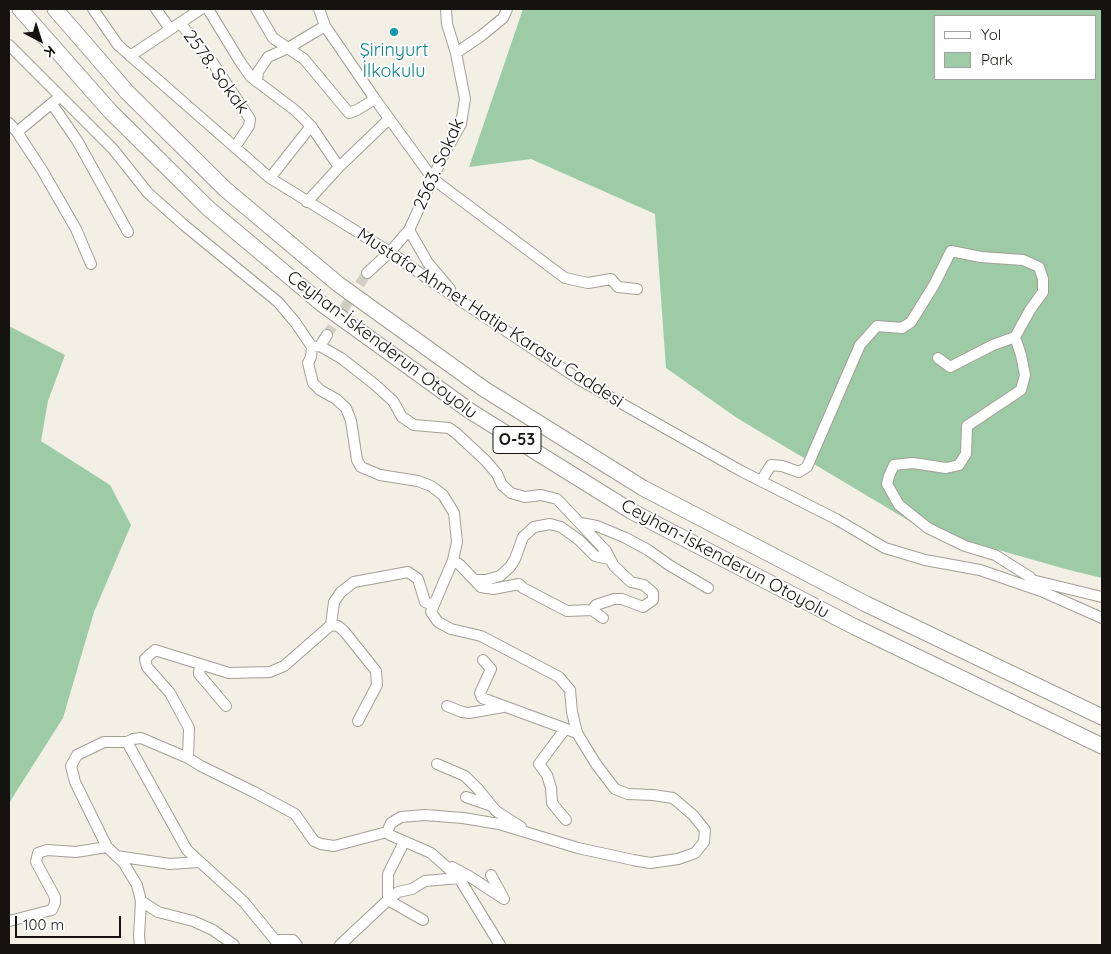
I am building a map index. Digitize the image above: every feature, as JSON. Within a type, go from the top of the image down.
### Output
[{"type":"highway","name":"Ceyhan-İskenderun Otoyolu","points":[[20,9],[110,111],[209,209],[322,304],[470,411],[631,511],[855,627],[1102,746]]},
{"type":"highway","name":"Ceyhan-İskenderun Otoyolu","points":[[55,9],[127,92],[226,189],[338,284],[484,389],[643,488],[866,604],[1102,717]]},
{"type":"street","name":"Mustafa Ahmet Hatip Karasu Caddesi","points":[[93,9],[118,45],[270,178],[390,252],[580,380],[761,481],[836,519],[885,548],[925,560],[980,570],[1041,591],[1102,618]]},
{"type":"street","points":[[156,9],[170,28]]},
{"type":"street","points":[[130,56],[201,9]]},
{"type":"street","points":[[208,9],[241,63],[257,82],[296,111],[311,126],[339,168]]},
{"type":"street","points":[[256,9],[273,38],[304,59],[350,113],[375,99]]},
{"type":"street","name":"2563. Sokak","points":[[367,273],[390,252],[409,230],[444,154],[461,124],[465,99],[456,53],[447,24],[446,9]]},
{"type":"street","points":[[456,53],[503,18],[508,9]]},
{"type":"street","points":[[322,10],[325,26],[433,179],[565,278],[588,283],[611,279],[618,287],[637,289]]},
{"type":"street","name":"2578. Sokak","points":[[180,23],[213,63],[250,119],[249,126],[235,147]]},
{"type":"street","points":[[257,82],[258,72],[264,61],[325,26]]},
{"type":"street","points":[[9,45],[113,149],[148,193],[278,302],[316,346],[342,358],[373,382],[393,401],[402,418],[414,426],[449,428],[456,433],[486,460],[497,474],[502,485],[511,493],[525,497],[541,496],[557,499],[606,551],[614,566],[631,582],[644,585],[653,593],[653,600],[643,607],[622,599],[614,599],[596,604],[592,610]]},
{"type":"street","points":[[17,132],[60,96]]},
{"type":"street","points":[[52,104],[78,142],[128,232]]},
{"type":"street","points":[[307,202],[389,119]]},
{"type":"street","points":[[9,123],[17,132],[76,229],[91,264]]},
{"type":"street","points":[[270,178],[311,126]]},
{"type":"street","points":[[409,230],[428,263],[461,301]]},
{"type":"street","points":[[761,481],[771,466],[782,466],[799,472],[806,468],[860,345],[876,326],[902,328],[911,322],[934,285],[951,251],[981,257],[1023,260],[1039,267],[1043,279],[1043,292],[1030,310],[1015,337],[993,345],[950,368],[938,358]]},
{"type":"street","points":[[327,335],[316,346],[308,363],[313,383],[346,408],[351,420],[357,460],[361,467],[380,474],[408,479],[431,486],[450,504],[454,513],[457,542],[453,560],[431,612],[438,622],[451,629],[481,636],[559,677],[570,690],[572,712],[577,733],[596,764],[615,789],[628,794],[653,794],[673,798],[693,815],[705,830],[704,842],[695,853],[678,859],[650,863],[578,848],[499,824],[463,818],[425,815],[401,817],[391,823],[387,832]]},
{"type":"street","points":[[1015,337],[1022,355],[1025,375],[1021,390],[967,426],[966,454],[958,465],[946,468],[913,464],[894,465],[888,476],[887,484],[899,505],[928,528],[965,546],[994,555],[1030,577],[1041,591]]},
{"type":"street","points":[[580,523],[597,526],[626,538],[708,588]]},
{"type":"street","points":[[474,580],[486,580],[500,576],[510,567],[515,559],[523,537],[534,527],[550,524],[561,528],[579,540],[596,556],[610,560]]},
{"type":"street","points":[[453,560],[481,587],[493,589],[519,584],[523,588],[568,611],[592,610],[603,618]]},
{"type":"street","points":[[188,758],[189,728],[170,693],[147,667],[145,659],[155,650],[229,673],[270,672],[277,670],[298,654],[331,625],[334,602],[341,592],[354,582],[408,572],[418,579],[425,602],[433,605]]},
{"type":"street","points":[[1032,580],[1102,597]]},
{"type":"street","points":[[331,625],[338,626],[344,631],[376,671],[376,685],[358,721]]},
{"type":"street","points":[[483,660],[491,669],[480,693],[482,698],[577,733]]},
{"type":"street","points":[[200,664],[199,674],[226,706]]},
{"type":"street","points":[[446,706],[469,713],[504,707]]},
{"type":"street","points":[[565,729],[539,764],[547,776],[551,788],[552,803],[566,820]]},
{"type":"street","points":[[140,945],[141,901],[137,885],[123,862],[107,847],[75,782],[71,766],[77,754],[104,742],[128,742],[141,738],[188,758],[294,814],[314,841],[321,844],[334,846],[387,832],[404,842],[431,853],[459,878],[500,945]]},
{"type":"street","points":[[128,742],[187,850],[244,902],[275,940],[293,940],[297,945]]},
{"type":"street","points":[[438,764],[464,776],[496,812],[528,832]]},
{"type":"street","points":[[466,797],[492,806]]},
{"type":"street","points":[[388,900],[388,874],[404,842]]},
{"type":"street","points":[[9,921],[52,910],[56,903],[55,897],[36,862],[38,853],[47,850],[76,852],[107,847]]},
{"type":"street","points":[[116,856],[170,864],[199,862]]},
{"type":"street","points":[[442,863],[472,878],[504,899],[490,875]]},
{"type":"street","points":[[340,945],[398,892],[412,889],[425,881],[459,878]]},
{"type":"street","points":[[388,900],[423,920]]},
{"type":"street","points":[[141,901],[158,912],[193,920],[234,945]]},
{"type":"green space","points":[[523,9],[1102,9],[1102,578],[921,528],[737,418],[666,368],[655,214],[531,159],[469,167]]},
{"type":"green space","points":[[9,326],[65,355],[48,401],[41,441],[110,485],[131,525],[94,612],[63,718],[9,803]]},
{"type":"tunnel","points":[[327,335],[367,273]]},
{"type":"place","name":"Şirinyurt İlkokulu","points":[[394,32]]}]
